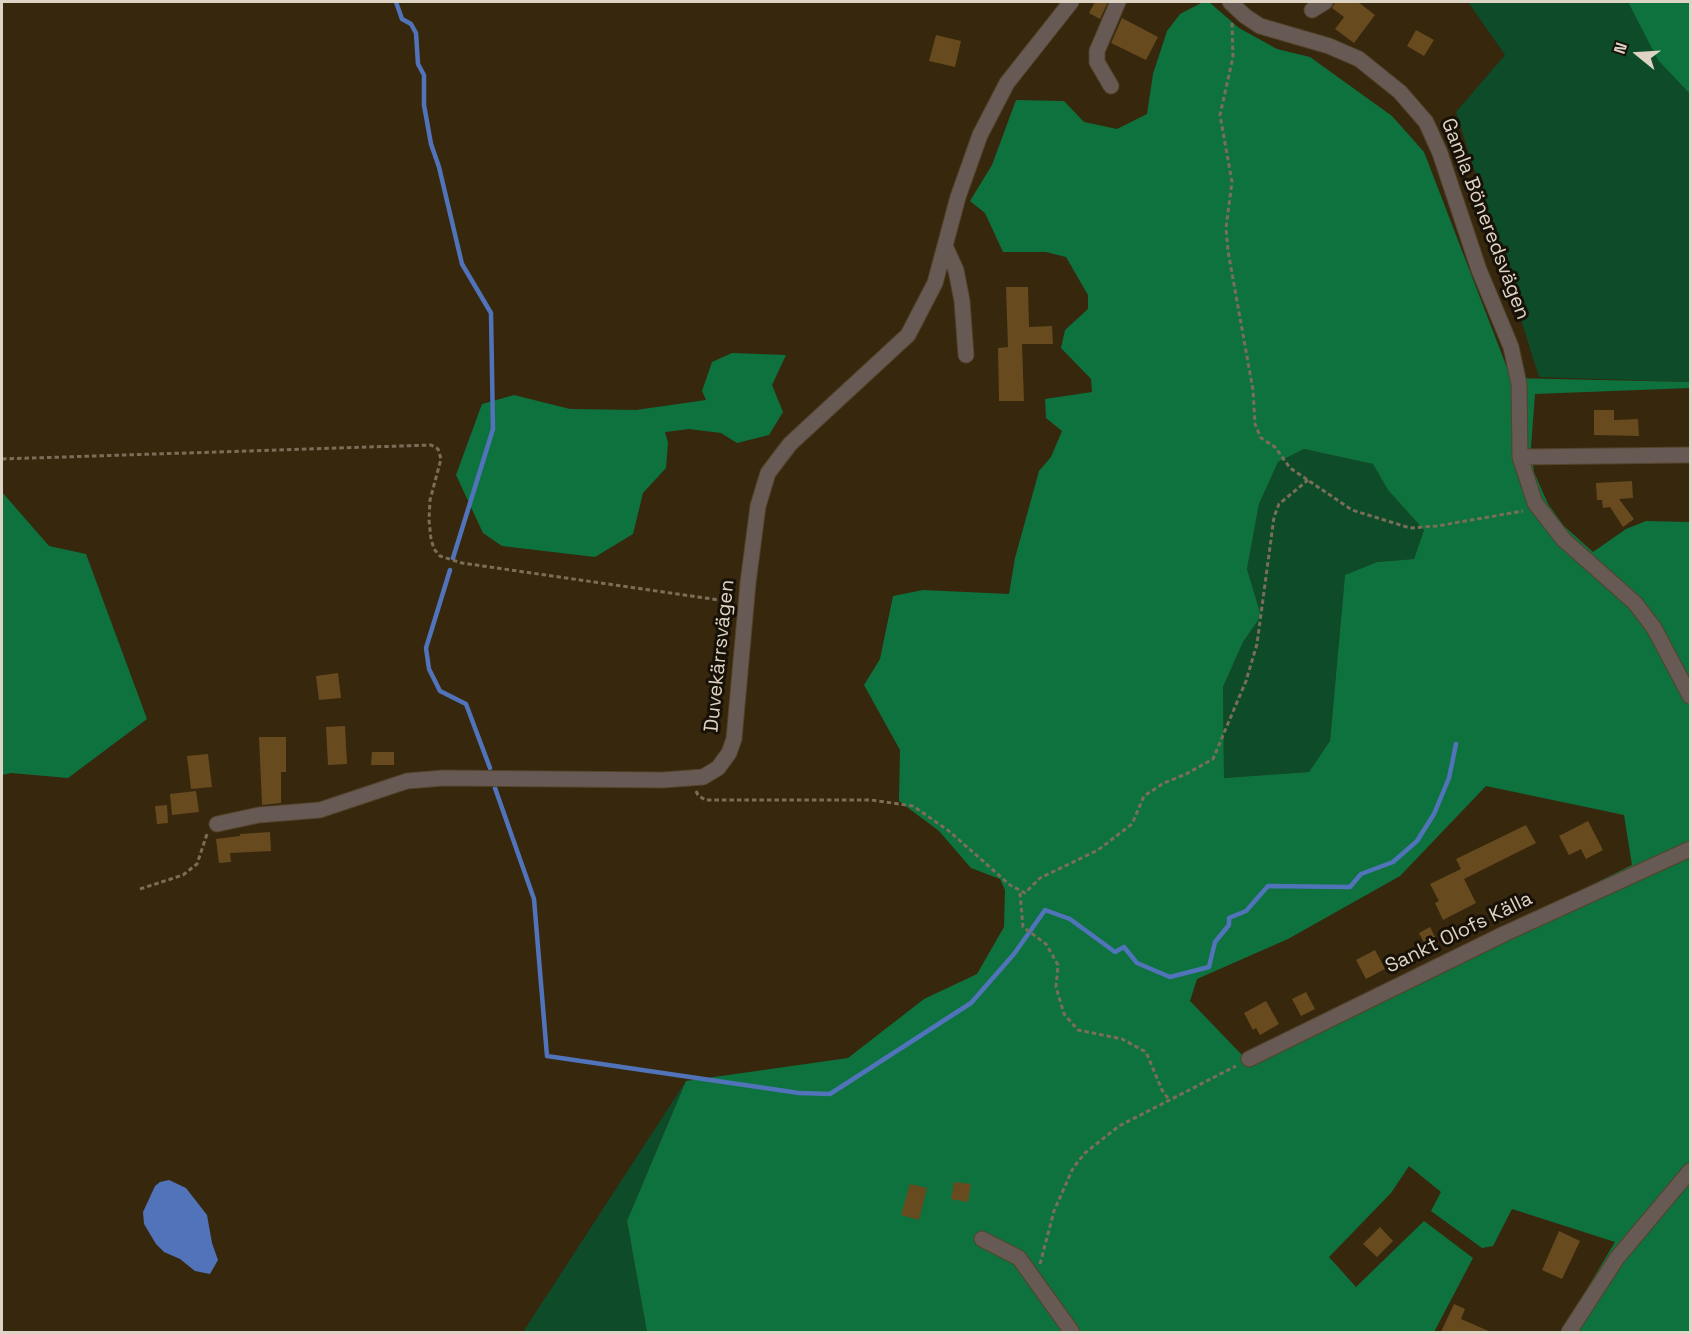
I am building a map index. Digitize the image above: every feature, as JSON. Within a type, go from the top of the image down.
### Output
[{"type":"street","name":"Duvekärrsvägen","points":[[217,824],[258,814],[320,810],[407,781],[443,778],[663,780],[696,777],[718,768],[729,753],[734,739],[746,604],[762,487],[776,459],[908,335],[935,283],[958,197],[980,135],[1007,83],[1071,2]]},
{"type":"street","points":[[1111,86],[1097,62],[1097,51],[1118,2]]},
{"type":"street","points":[[1312,10],[1325,2]]},
{"type":"street","name":"Gamla Böneredsvägen","points":[[1235,6],[1260,26],[1353,56],[1391,83],[1426,122],[1440,153],[1469,244],[1514,357],[1519,384],[1520,457],[1537,506],[1564,540],[1635,603],[1654,628],[1690,696]]},
{"type":"street","points":[[946,248],[956,270],[962,301],[966,355]]},
{"type":"street","points":[[1520,457],[1690,455]]},
{"type":"street","name":"Sankt Olofs Källa","points":[[1249,1059],[1512,930],[1690,849]]},
{"type":"street","points":[[1569,1332],[1617,1258],[1690,1171]]},
{"type":"street","points":[[982,1239],[1019,1258],[1072,1332]]},
{"type":"path","points":[[1235,6],[1232,24],[1233,57],[1220,115],[1232,182],[1226,228],[1228,251],[1253,390],[1255,424],[1261,438],[1275,447],[1290,468],[1352,510],[1410,528],[1437,526],[1537,506]]},
{"type":"path","points":[[2,459],[431,444],[438,449],[441,459],[430,500],[429,520],[434,549],[440,556],[471,564],[746,604]]},
{"type":"path","points":[[696,777],[698,795],[705,800],[871,800],[913,806],[949,831],[1020,892],[1025,893],[1040,878],[1098,850],[1132,824],[1144,796],[1164,783],[1213,759],[1246,681],[1257,644],[1274,517],[1280,504],[1308,480]]},
{"type":"path","points":[[140,889],[183,876],[197,864],[207,835],[217,824]]},
{"type":"path","points":[[1020,892],[1023,927],[1046,944],[1058,965],[1056,987],[1064,1014],[1078,1030],[1122,1039],[1146,1052],[1162,1090],[1170,1101]]},
{"type":"path","points":[[1038,1284],[1042,1250],[1053,1211],[1073,1168],[1085,1153],[1119,1126],[1249,1059]]},
{"type":"green space","points":[[1203,2],[1209,2],[1239,28],[1277,49],[1310,57],[1392,116],[1424,152],[1511,378],[1690,382],[1690,388],[1535,394],[1531,447],[1534,472],[1548,504],[1564,526],[1593,552],[1626,529],[1646,521],[1690,522],[1690,1332],[1561,1332],[1615,1242],[1512,1209],[1493,1246],[1482,1248],[1431,1211],[1441,1192],[1409,1166],[1391,1193],[1329,1257],[1356,1287],[1424,1221],[1473,1258],[1434,1332],[647,1332],[627,1221],[686,1081],[848,1058],[924,999],[977,974],[1004,927],[1005,890],[1000,879],[971,868],[939,831],[899,801],[900,750],[864,685],[880,659],[893,596],[923,590],[1009,594],[1015,558],[1039,471],[1051,457],[1062,431],[1046,418],[1045,399],[1092,392],[1091,379],[1061,348],[1065,330],[1088,309],[1088,295],[1066,257],[1046,252],[1003,252],[985,213],[970,201],[992,165],[1016,100],[1064,101],[1084,122],[1117,129],[1147,114],[1153,74],[1167,31],[1180,14]],"holes":[[[1304,449],[1373,464],[1388,490],[1424,530],[1414,559],[1377,562],[1345,575],[1330,741],[1309,772],[1224,778],[1223,687],[1243,642],[1261,616],[1247,569],[1259,504],[1278,462]],[[1486,786],[1624,815],[1632,865],[1243,1056],[1190,1001],[1197,979],[1288,939],[1400,876]]]},
{"type":"green space","points":[[1468,2],[1628,2],[1658,59],[1690,94],[1690,382],[1539,377],[1456,112],[1505,55]]},
{"type":"green space","points":[[1628,2],[1690,2],[1690,94],[1658,60]]},
{"type":"green space","points":[[732,353],[786,355],[772,385],[783,412],[769,435],[737,443],[721,433],[689,429],[665,432],[668,443],[666,468],[643,493],[633,534],[595,557],[502,546],[483,533],[456,475],[482,404],[514,395],[570,409],[636,410],[706,400],[702,391],[712,362]]},
{"type":"green space","points":[[1304,449],[1373,464],[1388,490],[1424,530],[1414,559],[1377,562],[1345,575],[1330,741],[1309,772],[1224,778],[1223,687],[1243,642],[1261,616],[1247,569],[1259,504],[1278,462]]},
{"type":"green space","points":[[2,492],[49,546],[86,554],[147,719],[68,778],[11,773],[2,775]]},
{"type":"green space","points":[[686,1081],[627,1221],[647,1332],[523,1332]]},
{"type":"water","points":[[169,1180],[186,1188],[207,1215],[218,1260],[210,1274],[195,1271],[180,1259],[164,1252],[156,1244],[144,1224],[143,1212],[155,1186]]},
{"type":"building","points":[[1095,2],[1108,2],[1100,19],[1089,13]]},
{"type":"building","points":[[1335,2],[1358,2],[1375,15],[1354,43],[1335,29],[1344,17],[1332,8]]},
{"type":"building","points":[[1122,18],[1158,37],[1146,60],[1111,43]]},
{"type":"building","points":[[1416,30],[1434,40],[1424,56],[1407,46]]},
{"type":"building","points":[[936,35],[961,41],[955,67],[929,61]]},
{"type":"building","points":[[1006,287],[1028,287],[1029,327],[1052,326],[1053,344],[1022,344],[1024,401],[999,401],[998,348],[1008,347]]},
{"type":"building","points":[[1594,410],[1614,410],[1614,420],[1638,419],[1639,436],[1594,435]]},
{"type":"building","points":[[1632,481],[1633,498],[1619,499],[1634,519],[1623,527],[1610,507],[1603,508],[1602,500],[1597,500],[1596,483]]},
{"type":"building","points":[[338,673],[341,698],[319,700],[316,676]]},
{"type":"building","points":[[345,726],[347,764],[328,765],[326,727]]},
{"type":"building","points":[[259,737],[286,737],[286,772],[281,772],[281,803],[262,805]]},
{"type":"building","points":[[372,752],[394,752],[394,765],[371,765]]},
{"type":"building","points":[[208,754],[212,787],[191,789],[187,756]]},
{"type":"building","points":[[196,791],[199,812],[172,815],[170,794]]},
{"type":"building","points":[[167,805],[168,823],[157,824],[155,806]]},
{"type":"building","points":[[1588,821],[1603,850],[1586,859],[1581,849],[1569,855],[1559,836]]},
{"type":"building","points":[[1526,825],[1536,843],[1464,879],[1476,903],[1443,920],[1435,903],[1439,901],[1430,884],[1461,869],[1456,859]]},
{"type":"building","points":[[270,832],[271,851],[230,853],[231,862],[219,863],[216,839],[240,836],[240,834]]},
{"type":"building","points":[[1430,927],[1438,943],[1427,948],[1419,933]]},
{"type":"building","points":[[1375,950],[1385,969],[1366,979],[1356,960]]},
{"type":"building","points":[[1306,992],[1315,1009],[1301,1016],[1292,999]]},
{"type":"building","points":[[1266,1001],[1279,1024],[1260,1035],[1256,1028],[1253,1030],[1244,1013]]},
{"type":"building","points":[[954,1182],[971,1184],[968,1202],[951,1199]]},
{"type":"building","points":[[910,1184],[927,1188],[919,1220],[901,1215]]},
{"type":"building","points":[[1380,1227],[1393,1241],[1377,1257],[1363,1244]]},
{"type":"building","points":[[1559,1231],[1580,1241],[1562,1279],[1542,1270]]},
{"type":"building","points":[[1454,1304],[1465,1309],[1461,1319],[1491,1332],[1441,1332]]},
{"type":"waterway","points":[[396,2],[402,19],[411,24],[416,33],[418,64],[424,75],[424,105],[431,144],[439,167],[462,264],[491,313],[493,429],[453,558]]},
{"type":"waterway","points":[[450,570],[426,648],[429,669],[440,691],[466,704],[490,768]]},
{"type":"waterway","points":[[495,788],[534,899],[547,1056],[799,1093],[830,1094],[971,1003],[1014,954],[1045,910],[1070,919],[1115,952],[1124,947],[1137,963],[1170,977],[1209,967],[1215,942],[1229,925],[1229,918],[1246,911],[1268,886],[1350,887],[1361,874],[1393,862],[1417,841],[1434,814],[1449,778],[1456,744]]}]
